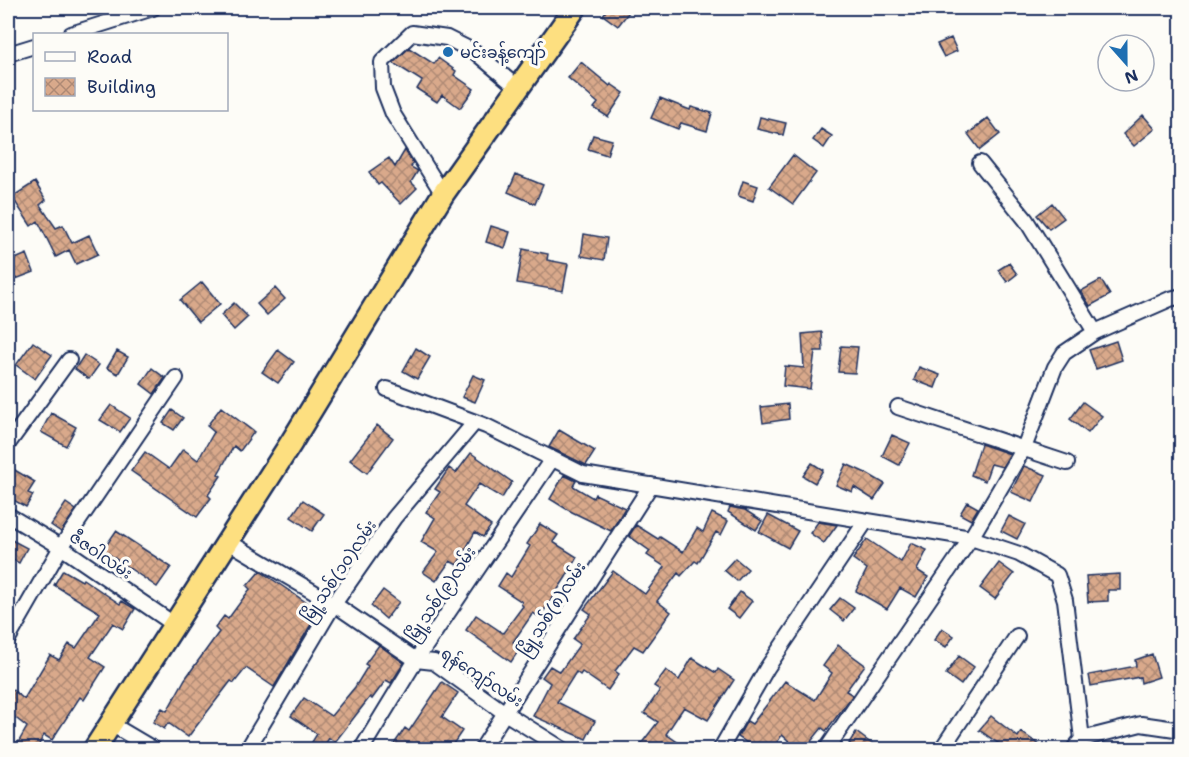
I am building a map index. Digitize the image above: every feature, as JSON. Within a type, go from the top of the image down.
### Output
[{"type":"highway","points":[[94,750],[297,433],[443,194],[575,8]]},
{"type":"street","points":[[74,33],[153,8]]},
{"type":"street","points":[[443,194],[393,114],[383,88],[382,62],[412,33],[447,38],[475,52],[518,87]]},
{"type":"street","points":[[8,54],[33,46]]},
{"type":"street","points":[[980,163],[1026,220],[1095,332]]},
{"type":"street","points":[[826,750],[971,538],[1024,448],[1055,367],[1064,353],[1095,332],[1170,299],[1182,296]]},
{"type":"street","points":[[8,444],[69,360]]},
{"type":"street","points":[[8,639],[61,547],[176,378]]},
{"type":"street","points":[[387,389],[475,422],[583,474],[971,538],[1019,554],[1057,575],[1065,600],[1077,744],[1142,724],[1182,730]]},
{"type":"street","points":[[898,407],[1067,463]]},
{"type":"street","name":"မြို့သစ်(၁၀)လမ်း","points":[[247,750],[334,604],[394,518],[475,422]]},
{"type":"street","name":"မြို့သစ်(၉)လမ်း","points":[[361,750],[416,660],[552,459]]},
{"type":"street","name":"မြို့သစ်(၈)လမ်း","points":[[481,750],[651,485]]},
{"type":"street","name":"ဇီဇဝါလမ်း","points":[[8,515],[61,547],[175,625]]},
{"type":"street","points":[[720,750],[767,668],[866,521]]},
{"type":"street","name":"ရန်ကျော်လမ်း","points":[[227,541],[334,604],[416,660],[434,662],[505,713],[564,750]]},
{"type":"street","points":[[941,750],[1017,636]]},
{"type":"street","points":[[111,724],[155,750]]},
{"type":"building","points":[[608,8],[632,8],[618,26],[603,15]]},
{"type":"building","points":[[951,38],[957,51],[944,57],[937,44]]},
{"type":"building","points":[[409,48],[434,64],[438,58],[456,71],[454,75],[474,89],[460,108],[442,95],[437,102],[417,89],[422,81],[393,63]]},
{"type":"building","points":[[581,62],[610,86],[611,84],[624,93],[608,117],[594,108],[598,103],[568,78]]},
{"type":"building","points":[[660,98],[690,110],[691,107],[712,113],[707,131],[681,123],[678,129],[651,118]]},
{"type":"building","points":[[1143,115],[1155,129],[1134,146],[1123,134]]},
{"type":"building","points":[[760,117],[786,123],[783,135],[757,129]]},
{"type":"building","points":[[988,118],[1000,134],[980,150],[968,134]]},
{"type":"building","points":[[821,129],[832,136],[824,148],[813,140]]},
{"type":"building","points":[[593,135],[612,140],[607,155],[588,149]]},
{"type":"building","points":[[405,150],[413,163],[411,167],[418,171],[411,182],[417,188],[401,204],[381,183],[378,185],[369,172],[389,158],[395,167]]},
{"type":"building","points":[[793,155],[816,173],[793,204],[769,187]]},
{"type":"building","points":[[516,174],[543,185],[535,204],[508,192]]},
{"type":"building","points":[[743,181],[758,186],[753,201],[738,196]]},
{"type":"building","points":[[35,182],[46,200],[40,205],[56,228],[63,225],[72,243],[89,235],[98,254],[76,264],[69,250],[56,257],[38,221],[31,226],[12,197]]},
{"type":"building","points":[[1052,203],[1064,218],[1049,229],[1037,215]]},
{"type":"building","points":[[491,226],[510,232],[505,248],[486,242]]},
{"type":"building","points":[[584,234],[607,238],[604,260],[581,256]]},
{"type":"building","points":[[523,249],[548,254],[547,260],[568,264],[563,291],[517,283]]},
{"type":"building","points":[[27,254],[34,272],[8,282],[8,262]]},
{"type":"building","points":[[1009,263],[1017,274],[1007,282],[998,270]]},
{"type":"building","points":[[1101,280],[1110,295],[1090,306],[1081,291]]},
{"type":"building","points":[[202,282],[220,304],[198,322],[180,300]]},
{"type":"building","points":[[275,288],[285,299],[267,315],[257,304]]},
{"type":"building","points":[[234,303],[248,317],[234,330],[221,315]]},
{"type":"building","points":[[822,332],[823,351],[815,351],[810,389],[783,386],[785,366],[804,368],[802,334]]},
{"type":"building","points":[[1116,341],[1122,360],[1096,369],[1089,350]]},
{"type":"building","points":[[33,342],[52,355],[35,379],[16,365]]},
{"type":"building","points":[[841,346],[858,347],[855,373],[838,372]]},
{"type":"building","points":[[416,348],[430,357],[417,379],[403,371]]},
{"type":"building","points":[[278,350],[294,362],[278,383],[262,372]]},
{"type":"building","points":[[117,351],[128,357],[118,374],[107,368]]},
{"type":"building","points":[[84,355],[99,365],[89,379],[75,369]]},
{"type":"building","points":[[919,367],[940,375],[935,388],[914,380]]},
{"type":"building","points":[[152,368],[165,378],[154,394],[141,384]]},
{"type":"building","points":[[473,375],[485,380],[475,402],[462,397]]},
{"type":"building","points":[[1083,402],[1102,416],[1088,433],[1070,419]]},
{"type":"building","points":[[788,404],[789,419],[763,423],[761,407]]},
{"type":"building","points":[[111,405],[130,418],[120,432],[100,420]]},
{"type":"building","points":[[221,407],[254,432],[240,451],[234,446],[218,474],[221,476],[208,495],[211,498],[197,517],[131,471],[145,452],[169,469],[183,449],[198,460],[214,432],[207,426]]},
{"type":"building","points":[[172,410],[183,418],[174,430],[163,423]]},
{"type":"building","points":[[51,413],[76,427],[66,446],[41,432]]},
{"type":"building","points":[[377,425],[393,438],[367,473],[350,460]]},
{"type":"building","points":[[559,430],[595,451],[586,465],[549,447]]},
{"type":"building","points":[[892,435],[910,443],[899,465],[882,456]]},
{"type":"building","points":[[981,444],[1010,454],[1002,467],[991,464],[985,481],[971,475]]},
{"type":"building","points":[[471,453],[512,482],[502,498],[479,484],[464,506],[491,526],[483,537],[475,532],[457,565],[450,561],[436,581],[423,572],[438,552],[421,542],[435,518],[426,512],[440,492],[435,489],[449,468],[456,473]]},
{"type":"building","points":[[812,463],[823,470],[815,483],[803,476]]},
{"type":"building","points":[[846,464],[885,484],[874,500],[854,487],[852,492],[836,485]]},
{"type":"building","points":[[8,466],[35,482],[28,493],[33,495],[26,507],[8,497]]},
{"type":"building","points":[[1024,466],[1046,475],[1033,502],[1011,492]]},
{"type":"building","points":[[564,475],[576,481],[573,486],[593,498],[595,494],[625,508],[611,531],[550,499]]},
{"type":"building","points":[[303,500],[324,514],[312,531],[291,517]]},
{"type":"building","points":[[967,502],[978,508],[971,520],[960,514]]},
{"type":"building","points":[[66,503],[76,510],[61,532],[51,525]]},
{"type":"building","points":[[730,507],[745,510],[762,521],[756,530],[728,512]]},
{"type":"building","points":[[712,513],[728,521],[721,535],[716,532],[698,563],[695,561],[681,576],[678,573],[657,601],[671,612],[643,651],[634,646],[615,671],[619,674],[608,690],[582,672],[580,675],[576,672],[557,702],[595,721],[586,739],[533,716],[550,683],[542,677],[550,666],[560,672],[580,644],[573,639],[591,614],[584,609],[613,571],[645,594],[665,567],[647,555],[650,551],[629,536],[636,525],[683,552],[697,528],[703,532]]},
{"type":"building","points":[[768,515],[798,531],[788,548],[759,532]]},
{"type":"building","points":[[1009,516],[1025,524],[1017,539],[1001,531]]},
{"type":"building","points":[[818,522],[837,525],[824,543],[810,533]]},
{"type":"building","points":[[540,524],[558,535],[553,542],[577,557],[540,617],[533,613],[513,642],[521,647],[511,662],[466,630],[476,615],[503,633],[523,606],[522,602],[498,586],[506,573],[511,577],[530,546],[527,544]]},
{"type":"building","points":[[116,531],[171,567],[157,587],[103,550]]},
{"type":"building","points":[[8,538],[27,548],[19,563],[8,557]]},
{"type":"building","points":[[867,539],[901,562],[911,543],[927,550],[917,570],[928,577],[916,597],[900,588],[887,609],[856,591],[867,569],[853,559]]},
{"type":"building","points":[[735,558],[748,569],[737,581],[724,570]]},
{"type":"building","points":[[999,563],[1014,574],[995,599],[980,588]]},
{"type":"building","points":[[63,570],[82,581],[83,579],[120,604],[122,601],[135,609],[123,629],[113,623],[90,657],[105,667],[84,700],[80,697],[52,740],[44,735],[36,750],[14,750],[27,727],[8,712],[8,686],[24,699],[50,655],[59,660],[69,644],[76,648],[100,613],[54,585]]},
{"type":"building","points":[[260,571],[319,611],[274,687],[246,668],[234,683],[231,681],[188,737],[168,723],[164,729],[153,722],[162,708],[167,711],[185,679],[219,632],[215,628],[224,616],[228,619],[250,589],[247,586]]},
{"type":"building","points":[[1120,574],[1120,590],[1108,590],[1108,601],[1088,602],[1086,576]]},
{"type":"building","points":[[383,590],[399,602],[386,619],[371,606]]},
{"type":"building","points":[[740,592],[752,601],[739,618],[727,609]]},
{"type":"building","points":[[840,598],[854,608],[844,621],[830,610]]},
{"type":"building","points":[[942,628],[954,636],[946,647],[934,640]]},
{"type":"building","points":[[379,645],[404,663],[391,683],[386,680],[335,742],[329,738],[322,750],[307,750],[317,734],[291,716],[304,698],[331,716],[355,687],[368,666],[365,664]]},
{"type":"building","points":[[838,645],[865,665],[846,691],[853,695],[826,731],[822,728],[804,750],[799,750],[782,735],[772,750],[758,750],[738,737],[747,721],[752,724],[785,681],[815,700],[832,673],[823,666]]},
{"type":"building","points":[[1152,654],[1159,677],[1141,683],[1140,677],[1091,686],[1089,675],[1136,666],[1135,660]]},
{"type":"building","points":[[959,656],[974,667],[961,685],[946,674]]},
{"type":"building","points":[[692,658],[716,673],[718,669],[734,680],[708,720],[684,707],[666,734],[689,750],[648,750],[641,744],[658,722],[644,713],[660,690],[654,686],[666,670],[679,680]]},
{"type":"building","points":[[442,682],[458,693],[442,717],[462,731],[449,750],[390,750],[405,728],[409,731]]},
{"type":"building","points":[[991,716],[1018,737],[1021,732],[1047,750],[1008,750],[979,730]]},
{"type":"building","points":[[856,732],[880,750],[858,750],[849,743]]},
{"type":"place","name":"မင်းခန့်ကျော်","points":[[448,52]]}]
